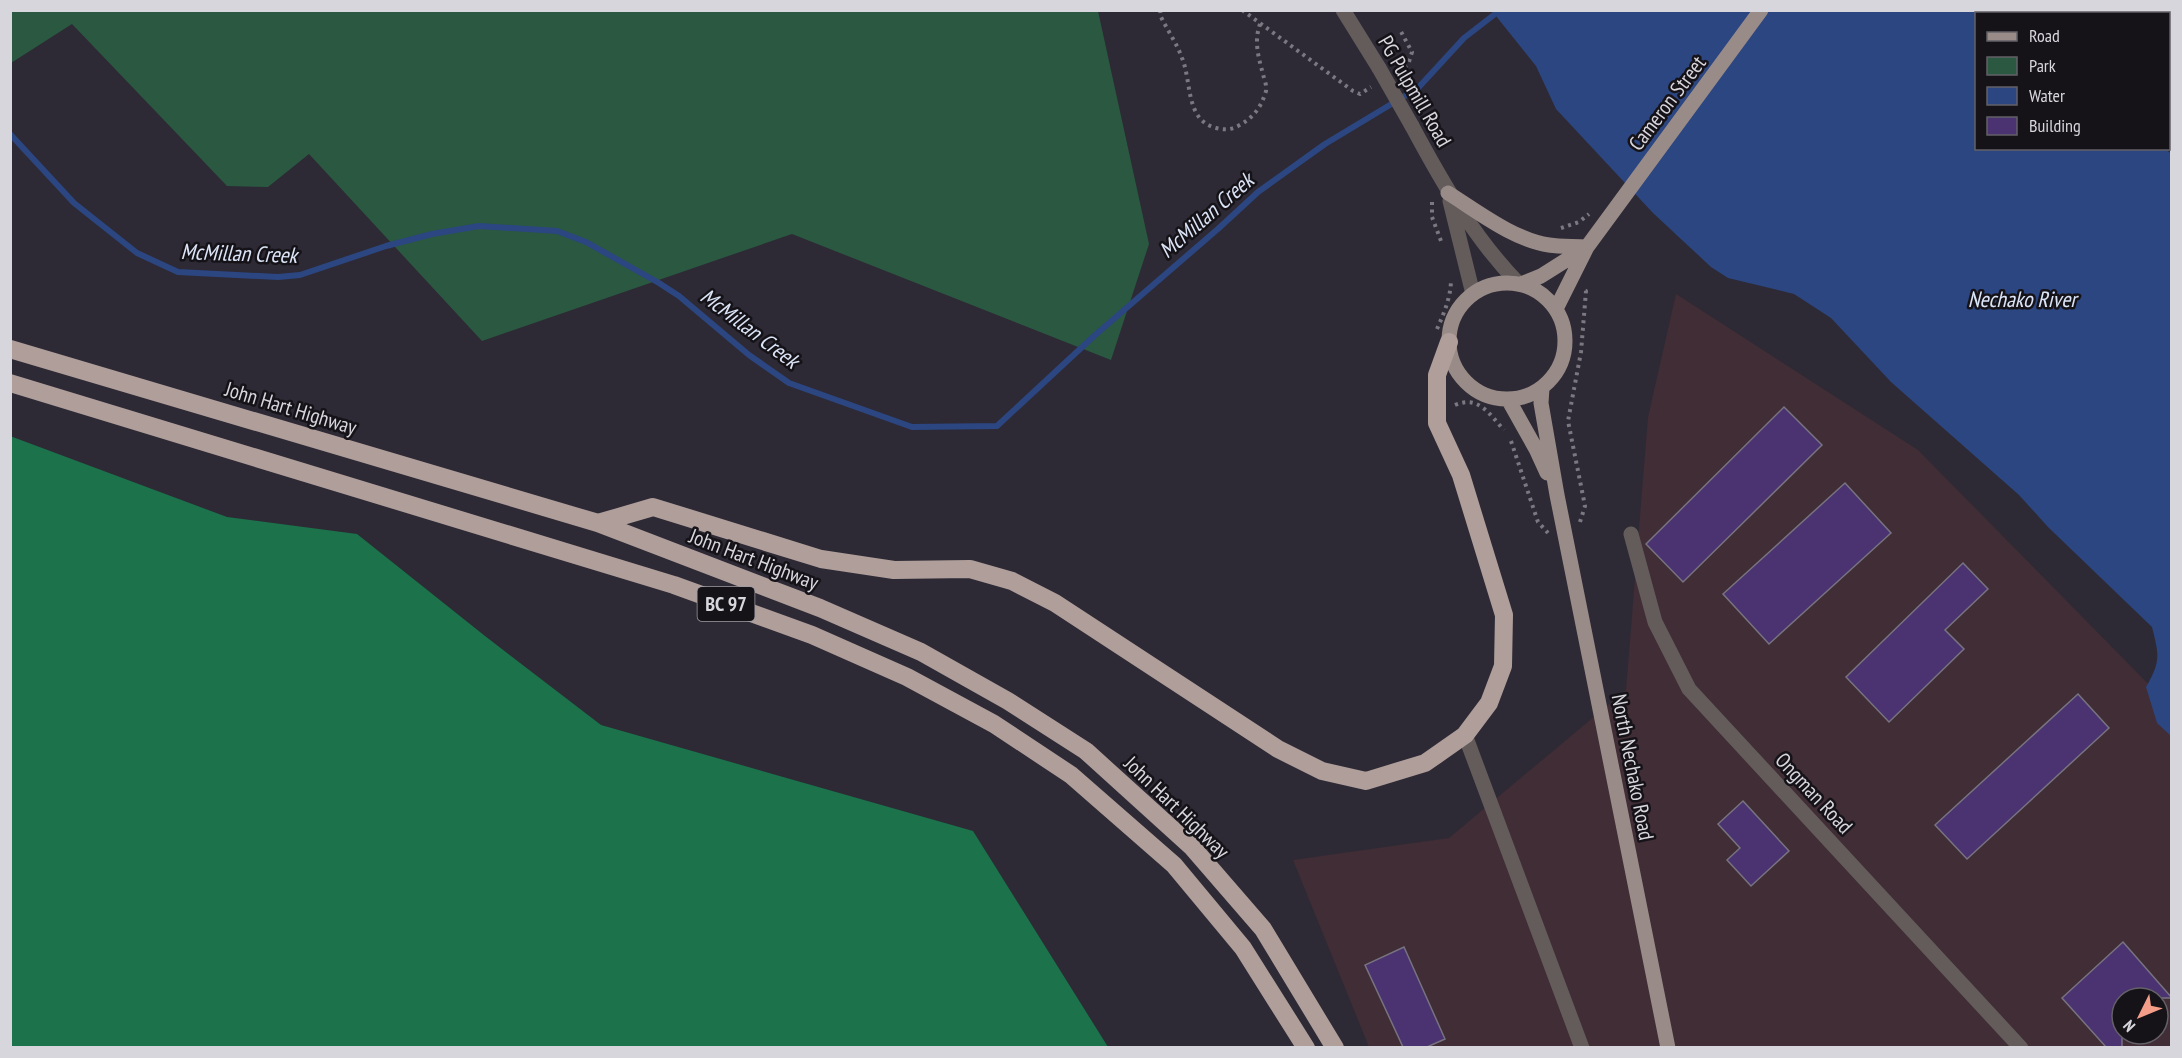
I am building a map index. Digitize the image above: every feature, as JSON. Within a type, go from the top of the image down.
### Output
[{"type":"highway","points":[[598,523],[653,507],[822,559],[894,570],[970,569],[1012,580],[1055,603],[1278,749],[1322,771],[1366,781],[1425,763],[1465,735],[1490,703],[1503,666],[1504,615],[1461,475],[1437,423],[1437,375],[1442,336]]},
{"type":"highway","name":"John Hart Highway","points":[[10,349],[598,523],[820,608],[921,652],[1008,701],[1086,752],[1192,847],[1263,929],[1335,1047]]},
{"type":"highway","name":"John Hart Highway","points":[[10,383],[674,585],[813,635],[908,677],[994,723],[1071,774],[1174,865],[1243,948],[1306,1047]]},
{"type":"main road","name":"Cameron Street","points":[[1587,247],[1761,10]]},
{"type":"main road","points":[[1448,193],[1503,227],[1530,239],[1548,245],[1587,247]]},
{"type":"main road","points":[[1520,284],[1541,276],[1587,247]]},
{"type":"main road","points":[[1556,309],[1587,247]]},
{"type":"main road","points":[[1505,282],[1520,284],[1536,290],[1556,309],[1562,319],[1566,337],[1564,357],[1556,374],[1542,388],[1525,396],[1508,399],[1491,397],[1474,389],[1461,376],[1442,336],[1452,324],[1460,307],[1473,294],[1489,285],[1505,282]]},
{"type":"main road","name":"North Nechako Road","points":[[1542,388],[1541,402],[1569,558],[1668,1047]]},
{"type":"main road","name":"North Nechako Road","points":[[1508,399],[1536,449],[1557,495]]},
{"type":"street","name":"PG Pulpmill Road","points":[[1343,10],[1412,126],[1448,193]]},
{"type":"street","points":[[1448,193],[1499,263],[1520,284]]},
{"type":"street","points":[[1448,193],[1473,294]]},
{"type":"street","name":"Ongman Road","points":[[1631,534],[1654,622],[1689,688],[2021,1047]]},
{"type":"street","points":[[1465,735],[1582,1047]]},
{"type":"path","points":[[1160,10],[1168,32],[1182,57],[1197,116],[1209,126],[1223,130],[1235,128],[1252,118],[1267,88],[1257,49],[1256,35],[1260,24]]},
{"type":"path","points":[[1242,10],[1360,94],[1382,76],[1408,66],[1412,58],[1410,46],[1399,28]]},
{"type":"path","points":[[1557,229],[1579,222],[1590,212]]},
{"type":"path","points":[[1442,336],[1451,277]]},
{"type":"path","points":[[1437,423],[1448,422],[1448,414],[1454,405],[1466,400],[1477,403],[1509,434],[1538,522],[1569,558]]},
{"type":"path","points":[[1545,426],[1568,421],[1580,478]]},
{"type":"shaded area","points":[[1676,294],[1918,450],[2171,707],[2171,1047],[1369,1047],[1293,860],[1449,838],[1626,690],[1648,417]]},
{"type":"green space","points":[[11,10],[1098,11],[1149,244],[1111,360],[792,234],[482,341],[309,154],[268,187],[227,186],[72,24],[11,63]]},
{"type":"green space","points":[[10,436],[227,517],[357,534],[601,725],[973,831],[1108,1047],[11,1047]]},
{"type":"water","name":"Nechako River","points":[[1492,11],[2035,11],[1975,12],[1975,150],[2167,150],[2171,154],[2171,736],[2157,723],[2146,687],[2154,671],[2157,658],[2152,627],[2048,527],[2019,495],[1891,382],[1831,318],[1794,294],[1728,278],[1711,267],[1653,213],[1556,109],[1536,66]]},
{"type":"building","points":[[1784,407],[1822,445],[1683,582],[1646,544]]},
{"type":"building","points":[[1845,483],[1891,533],[1769,644],[1723,594]]},
{"type":"building","points":[[1963,563],[1988,589],[1945,630],[1964,649],[1889,722],[1846,677]]},
{"type":"building","points":[[2078,694],[2109,728],[1967,859],[1935,825]]},
{"type":"building","points":[[1743,801],[1789,851],[1751,886],[1727,860],[1740,848],[1718,824]]},
{"type":"building","points":[[2123,942],[2162,986],[2110,986],[2110,1046],[2122,1047],[2106,1047],[2062,998]]},
{"type":"building","points":[[1404,947],[1445,1039],[1427,1047],[1403,1047],[1365,965]]},
{"type":"waterway","name":"McMillan Creek","points":[[10,134],[74,203],[137,253],[178,272],[278,277],[300,275],[386,246],[432,234],[479,226],[557,231],[586,242],[679,296],[749,355],[789,383],[912,427],[997,426],[1094,336],[1258,192],[1325,144],[1418,88],[1464,38],[1495,14]]}]
